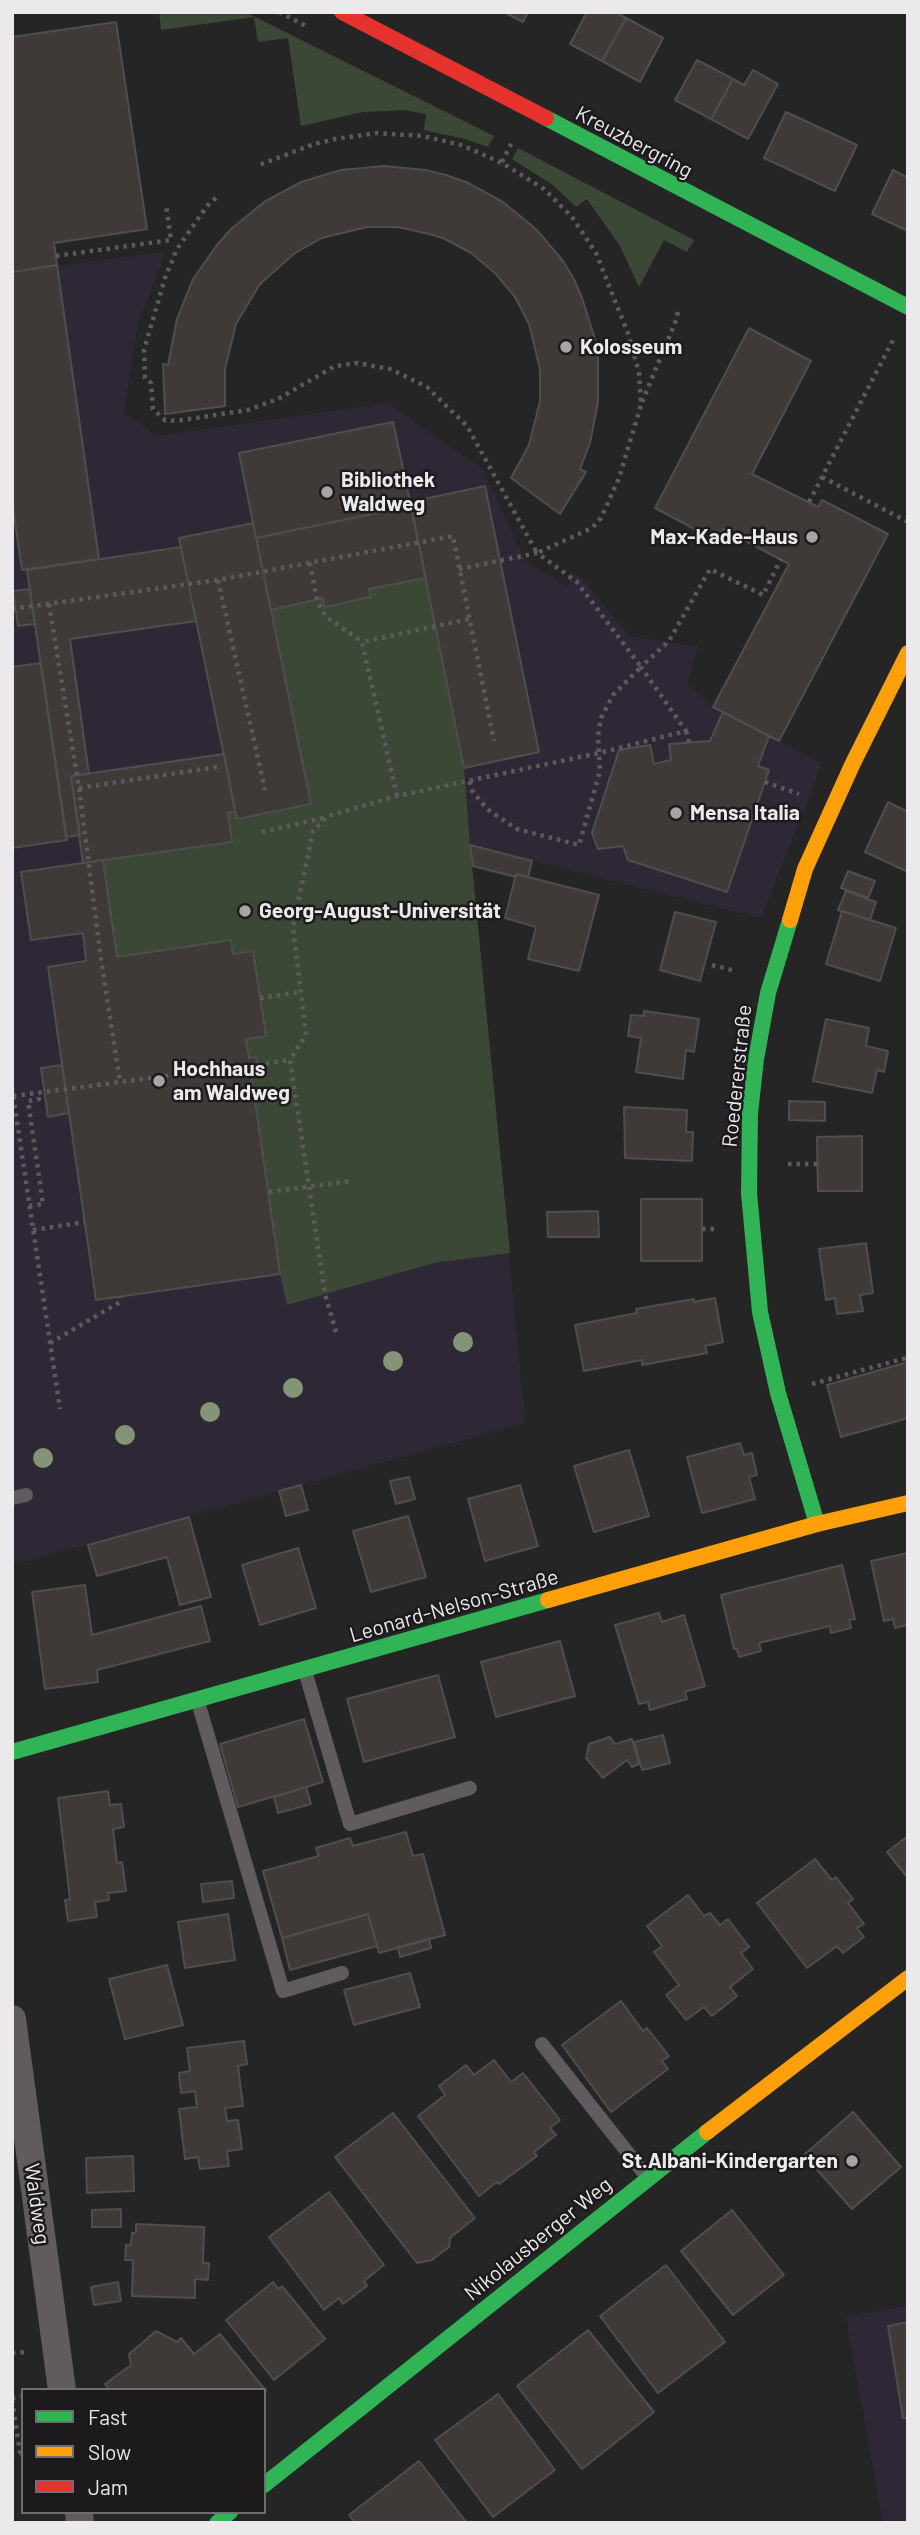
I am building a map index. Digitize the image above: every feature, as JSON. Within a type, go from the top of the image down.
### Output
[{"type":"street","name":"Kreuzbergring","points":[[342,12],[908,307]]},
{"type":"street","name":"Roedererstraße","points":[[817,1524],[778,1393],[758,1301],[749,1193],[750,1114],[763,1020],[775,965],[805,869],[853,763],[908,653]]},
{"type":"street","name":"Leonard-Nelson-Straße","points":[[12,1752],[817,1524],[908,1503]]},
{"type":"street","name":"Nikolausberger Weg","points":[[266,2483],[647,2178],[908,1978]]},
{"type":"street","name":"Waldweg","points":[[12,2019],[62,2388]]},
{"type":"lane","points":[[304,1670],[350,1824],[470,1788]]},
{"type":"lane","points":[[197,1701],[283,1991],[342,1973]]},
{"type":"lane","points":[[542,2044],[647,2178]]},
{"type":"path","points":[[259,165],[335,139],[398,132],[461,145],[502,163],[544,190],[572,217],[596,253],[629,336],[639,373],[640,405]]},
{"type":"path","points":[[216,198],[207,206],[177,250],[156,304],[144,350],[145,378],[151,383],[153,409],[165,420],[176,421],[248,410],[278,400],[335,366],[357,363],[390,369],[427,387],[467,426],[537,553],[577,582],[686,731],[689,742]]},
{"type":"path","points":[[166,205],[171,240],[177,250]]},
{"type":"path","points":[[56,256],[171,240]]},
{"type":"path","points":[[459,569],[537,553],[592,528],[601,518],[619,478],[640,405],[677,318],[678,309]]},
{"type":"path","points":[[808,502],[897,333]]},
{"type":"path","points":[[821,477],[908,522]]},
{"type":"path","points":[[12,609],[218,580],[453,536],[494,741]]},
{"type":"path","points":[[469,780],[473,792],[487,809],[517,829],[579,845],[600,771],[598,736],[601,718],[613,695],[669,641],[710,569],[763,595],[781,559]]},
{"type":"path","points":[[310,563],[317,600],[325,616],[362,642],[397,796]]},
{"type":"path","points":[[218,580],[265,790]]},
{"type":"path","points":[[50,604],[120,1082]]},
{"type":"path","points":[[362,642],[469,619]]},
{"type":"path","points":[[12,627],[12,635]]},
{"type":"path","points":[[262,832],[328,817],[397,796],[599,753],[686,731]]},
{"type":"path","points":[[79,788],[218,767]]},
{"type":"path","points":[[328,817],[313,831],[293,927],[306,1035],[290,1060],[325,1294],[336,1332]]},
{"type":"path","points":[[260,998],[301,992]]},
{"type":"path","points":[[13,1096],[290,1060]]},
{"type":"path","points":[[12,1088],[60,1409]]},
{"type":"path","points":[[29,1206],[43,1204],[28,1101],[39,1099],[38,1093]]},
{"type":"path","points":[[269,1192],[351,1181]]},
{"type":"path","points":[[33,1230],[85,1222]]},
{"type":"path","points":[[50,1343],[120,1302],[120,1297]]},
{"type":"path","points":[[778,1393],[906,1358]]},
{"type":"path","points":[[12,2399],[20,2453],[12,2455]]},
{"type":"shaded area","name":"Georg-August-Universität","points":[[162,252],[163,258],[137,328],[124,413],[157,436],[387,403],[483,469],[525,560],[567,587],[574,573],[583,580],[629,636],[698,647],[687,684],[713,707],[822,763],[761,918],[470,845],[525,1423],[12,1565],[12,272]]},
{"type":"shaded area","points":[[908,2306],[908,2523],[883,2523],[846,2317]]},
{"type":"green space","points":[[159,12],[245,12],[494,136],[488,147],[424,130],[426,114],[405,110],[363,112],[301,126],[288,38],[258,42],[254,17],[161,30]]},
{"type":"green space","points":[[518,148],[694,240],[687,252],[664,240],[639,287],[620,246],[587,199],[576,207],[553,185],[512,159]]},
{"type":"green space","points":[[426,578],[464,768],[510,1253],[434,1263],[287,1305],[280,1274],[246,1039],[252,951],[233,954],[231,940],[117,957],[103,860],[232,842],[228,813],[235,812],[237,819],[310,804],[271,610],[323,598],[325,607],[371,597],[369,589]]},
{"type":"building","points":[[504,12],[528,12],[523,22]]},
{"type":"building","points":[[587,12],[615,12],[626,18],[602,61],[570,44]]},
{"type":"building","points":[[626,18],[663,38],[640,82],[602,61]]},
{"type":"building","points":[[116,22],[147,229],[54,243],[57,265],[12,272],[12,37]]},
{"type":"building","points":[[697,60],[733,79],[711,119],[675,100]]},
{"type":"building","points":[[753,70],[778,84],[748,139],[711,119],[733,79],[744,85]]},
{"type":"building","points":[[786,112],[857,145],[835,191],[764,158]]},
{"type":"building","name":"Kolosseum","points":[[384,166],[446,175],[466,182],[503,202],[536,229],[563,261],[574,279],[595,339],[598,402],[590,443],[580,469],[586,472],[560,514],[511,478],[529,445],[540,401],[540,369],[529,324],[515,297],[495,273],[471,253],[443,238],[429,234],[398,227],[367,227],[322,238],[295,253],[260,284],[236,324],[225,369],[225,406],[165,414],[163,364],[168,365],[177,319],[193,279],[231,229],[264,202],[301,182],[341,170]]},
{"type":"building","points":[[893,170],[908,178],[908,231],[872,214]]},
{"type":"building","points":[[57,265],[99,559],[22,570],[12,501],[12,272]]},
{"type":"building","name":"Max-Kade-Haus","points":[[749,328],[811,361],[752,474],[818,507],[822,500],[888,534],[779,741],[713,707],[789,564],[723,529],[717,541],[655,508]]},
{"type":"building","points":[[393,422],[411,506],[256,538],[239,453]]},
{"type":"building","points":[[485,486],[539,752],[464,768],[410,502]]},
{"type":"building","points":[[411,506],[426,578],[369,589],[371,597],[325,607],[323,598],[271,610],[256,538]]},
{"type":"building","points":[[253,523],[311,804],[237,819],[179,538]]},
{"type":"building","points":[[181,547],[196,621],[70,639],[89,774],[71,776],[80,835],[66,837],[27,570]]},
{"type":"building","points":[[30,589],[35,624],[18,626],[13,591]]},
{"type":"building","points":[[41,663],[67,840],[12,848],[12,667]]},
{"type":"building","name":"Mensa Italia","points":[[723,712],[769,736],[758,766],[769,770],[727,892],[628,860],[623,846],[598,849],[592,833],[619,750],[650,745],[654,764],[671,760],[669,744],[710,741]]},
{"type":"building","points":[[224,754],[235,812],[228,813],[232,842],[83,863],[71,776]]},
{"type":"building","points":[[888,802],[908,812],[908,872],[865,852]]},
{"type":"building","points":[[470,845],[532,861],[528,877],[516,874],[516,877],[473,866]]},
{"type":"building","name":"Hochhaus am Waldweg","points":[[103,860],[117,957],[231,940],[233,954],[253,951],[266,1036],[246,1039],[249,1058],[256,1057],[258,1072],[251,1073],[280,1274],[96,1300],[48,967],[86,961],[83,933],[31,940],[21,872]]},
{"type":"building","points":[[848,871],[875,881],[868,898],[841,888]]},
{"type":"building","points":[[516,874],[599,895],[579,971],[528,959],[536,927],[505,918]]},
{"type":"building","points":[[846,891],[876,902],[870,920],[838,910]]},
{"type":"building","points":[[842,911],[896,928],[880,981],[826,964]]},
{"type":"building","points":[[675,912],[716,922],[700,981],[660,970]]},
{"type":"building","points":[[644,1011],[699,1019],[694,1052],[686,1050],[683,1079],[636,1072],[641,1038],[628,1036],[631,1015],[644,1016]]},
{"type":"building","points":[[826,1019],[869,1028],[866,1046],[888,1051],[884,1072],[877,1070],[872,1093],[813,1081]]},
{"type":"building","points":[[62,1065],[69,1113],[48,1117],[41,1068]]},
{"type":"building","points":[[789,1101],[825,1102],[825,1121],[789,1120]]},
{"type":"building","points":[[624,1107],[687,1110],[686,1132],[693,1132],[692,1161],[625,1158]]},
{"type":"building","points":[[862,1136],[862,1191],[818,1191],[817,1137]]},
{"type":"building","points":[[641,1199],[702,1199],[702,1261],[641,1261]]},
{"type":"building","points":[[598,1211],[599,1237],[548,1237],[547,1212]]},
{"type":"building","points":[[866,1243],[873,1293],[860,1295],[863,1311],[837,1314],[835,1298],[826,1300],[819,1249]]},
{"type":"building","points":[[715,1298],[723,1342],[705,1346],[707,1353],[642,1365],[642,1360],[584,1371],[575,1325],[637,1313],[636,1309]]},
{"type":"building","points":[[908,1362],[908,1418],[841,1437],[827,1385]]},
{"type":"building","points":[[740,1443],[744,1455],[752,1453],[757,1475],[749,1477],[755,1499],[702,1513],[687,1457]]},
{"type":"building","points":[[629,1450],[649,1516],[594,1532],[574,1466]]},
{"type":"building","points":[[409,1477],[415,1499],[396,1504],[390,1481]]},
{"type":"building","points":[[301,1485],[308,1510],[286,1516],[279,1491]]},
{"type":"building","points":[[520,1485],[538,1546],[485,1561],[468,1499]]},
{"type":"building","points":[[408,1516],[426,1577],[371,1592],[353,1531]]},
{"type":"building","points":[[189,1517],[211,1597],[180,1605],[167,1557],[97,1576],[88,1545]]},
{"type":"building","points":[[298,1548],[316,1608],[260,1625],[242,1565]]},
{"type":"building","points":[[908,1553],[908,1625],[895,1628],[893,1619],[884,1621],[871,1561]]},
{"type":"building","points":[[842,1565],[855,1619],[849,1620],[851,1628],[831,1633],[830,1626],[759,1643],[761,1651],[739,1657],[737,1649],[734,1649],[721,1595]]},
{"type":"building","points":[[85,1585],[92,1635],[201,1606],[210,1641],[97,1670],[98,1682],[45,1689],[32,1592]]},
{"type":"building","points":[[659,1613],[662,1622],[684,1615],[705,1686],[685,1692],[687,1699],[650,1710],[648,1702],[639,1704],[615,1625]]},
{"type":"building","points":[[560,1641],[575,1696],[496,1717],[481,1662]]},
{"type":"building","points":[[438,1675],[455,1737],[364,1762],[347,1699]]},
{"type":"building","points":[[304,1719],[323,1782],[238,1807],[220,1744]]},
{"type":"building","points":[[663,1735],[670,1763],[642,1770],[634,1742]]},
{"type":"building","points":[[610,1737],[615,1744],[632,1739],[639,1764],[632,1767],[627,1760],[603,1778],[586,1758],[589,1744]]},
{"type":"building","points":[[306,1787],[311,1804],[278,1813],[274,1797]]},
{"type":"building","points":[[108,1791],[110,1805],[121,1804],[124,1827],[113,1829],[117,1863],[122,1862],[126,1891],[108,1893],[109,1900],[95,1902],[97,1917],[68,1921],[65,1900],[70,1899],[58,1798]]},
{"type":"building","points":[[406,1832],[413,1856],[423,1854],[445,1935],[379,1953],[368,1914],[282,1938],[263,1871],[319,1856],[316,1848],[350,1838],[353,1846]]},
{"type":"building","points":[[908,1836],[908,1878],[887,1852]]},
{"type":"building","points":[[815,1859],[832,1880],[836,1877],[853,1899],[848,1903],[864,1924],[857,1928],[864,1937],[843,1953],[837,1946],[807,1968],[757,1903]]},
{"type":"building","points":[[232,1881],[234,1898],[203,1902],[201,1884]]},
{"type":"building","points":[[688,1895],[704,1916],[710,1913],[720,1925],[728,1919],[749,1947],[741,1953],[753,1969],[730,1987],[737,1996],[712,2016],[704,2007],[686,2020],[666,1995],[679,1985],[654,1952],[662,1946],[647,1926]]},
{"type":"building","points":[[228,1914],[235,1960],[185,1968],[178,1922]]},
{"type":"building","points":[[368,1914],[377,1946],[290,1970],[282,1938]]},
{"type":"building","points":[[429,1939],[431,1948],[400,1957],[398,1947]]},
{"type":"building","points":[[167,1965],[183,2025],[125,2039],[109,1979]]},
{"type":"building","points":[[410,1973],[420,2007],[354,2025],[344,1990]]},
{"type":"building","points":[[621,2001],[643,2031],[647,2028],[669,2056],[662,2061],[668,2069],[611,2112],[562,2045]]},
{"type":"building","points":[[244,2041],[247,2064],[238,2066],[243,2106],[225,2108],[227,2121],[238,2120],[242,2149],[227,2151],[229,2166],[200,2169],[198,2157],[185,2159],[179,2109],[197,2107],[195,2091],[181,2093],[179,2073],[190,2071],[187,2048]]},
{"type":"building","points":[[494,2060],[511,2082],[523,2073],[560,2120],[550,2128],[556,2135],[534,2152],[537,2156],[479,2196],[418,2116],[445,2095],[439,2086],[466,2065],[474,2075]]},
{"type":"building","name":"St.Albani-Kindergarten","points":[[853,2112],[901,2167],[852,2209],[804,2155]]},
{"type":"building","points":[[393,2113],[475,2218],[450,2238],[449,2247],[432,2260],[417,2263],[335,2157]]},
{"type":"building","points":[[133,2156],[134,2191],[87,2193],[86,2158]]},
{"type":"building","points":[[329,2192],[384,2265],[364,2281],[367,2286],[343,2304],[339,2298],[324,2310],[269,2237]]},
{"type":"building","points":[[121,2209],[121,2227],[92,2227],[92,2210]]},
{"type":"building","points":[[732,2210],[784,2275],[733,2315],[681,2251]]},
{"type":"building","points":[[136,2224],[204,2227],[203,2263],[209,2263],[208,2280],[195,2279],[195,2298],[132,2296],[133,2260],[125,2260],[126,2245],[131,2245]]},
{"type":"building","points":[[666,2265],[725,2342],[658,2393],[600,2316]]},
{"type":"building","points":[[118,2282],[121,2301],[94,2305],[91,2287]]},
{"type":"building","points":[[273,2282],[278,2289],[282,2286],[325,2339],[274,2380],[226,2320]]},
{"type":"building","points":[[908,2322],[908,2418],[903,2418],[888,2326]]},
{"type":"building","points":[[588,2330],[654,2412],[582,2469],[517,2386]]},
{"type":"building","points":[[156,2331],[177,2342],[181,2338],[194,2354],[220,2334],[264,2388],[108,2388],[105,2384],[131,2365],[129,2354]]},
{"type":"building","points":[[498,2394],[555,2470],[493,2517],[435,2440]]},
{"type":"building","points":[[419,2461],[467,2523],[355,2523],[349,2515]]},
{"type":"traffic: fast","points":[[546,118],[908,307]]},
{"type":"traffic: fast","points":[[790,920],[768,993],[756,1059],[750,1113],[749,1193],[760,1312],[778,1393],[817,1524]]},
{"type":"traffic: fast","points":[[12,1752],[548,1600]]},
{"type":"traffic: fast","points":[[266,2483],[707,2132]]},
{"type":"traffic: fast","points":[[217,2523],[228,2514]]},
{"type":"traffic: slow","points":[[790,920],[805,869],[853,763],[908,653]]},
{"type":"traffic: slow","points":[[548,1600],[817,1524],[908,1503]]},
{"type":"traffic: slow","points":[[707,2132],[908,1978]]},
{"type":"traffic: jam","points":[[342,12],[546,118]]},
{"type":"place","name":"Kolosseum","points":[[566,347]]},
{"type":"place","name":"Bibliothek Waldweg","points":[[327,492]]},
{"type":"place","name":"Max-Kade-Haus","points":[[812,537]]},
{"type":"place","name":"Mensa Italia","points":[[676,813]]},
{"type":"place","name":"Georg-August-Universität","points":[[245,911]]},
{"type":"place","name":"Hochhaus am Waldweg","points":[[159,1081]]},
{"type":"place","name":"St.Albani-Kindergarten","points":[[852,2161]]}]
